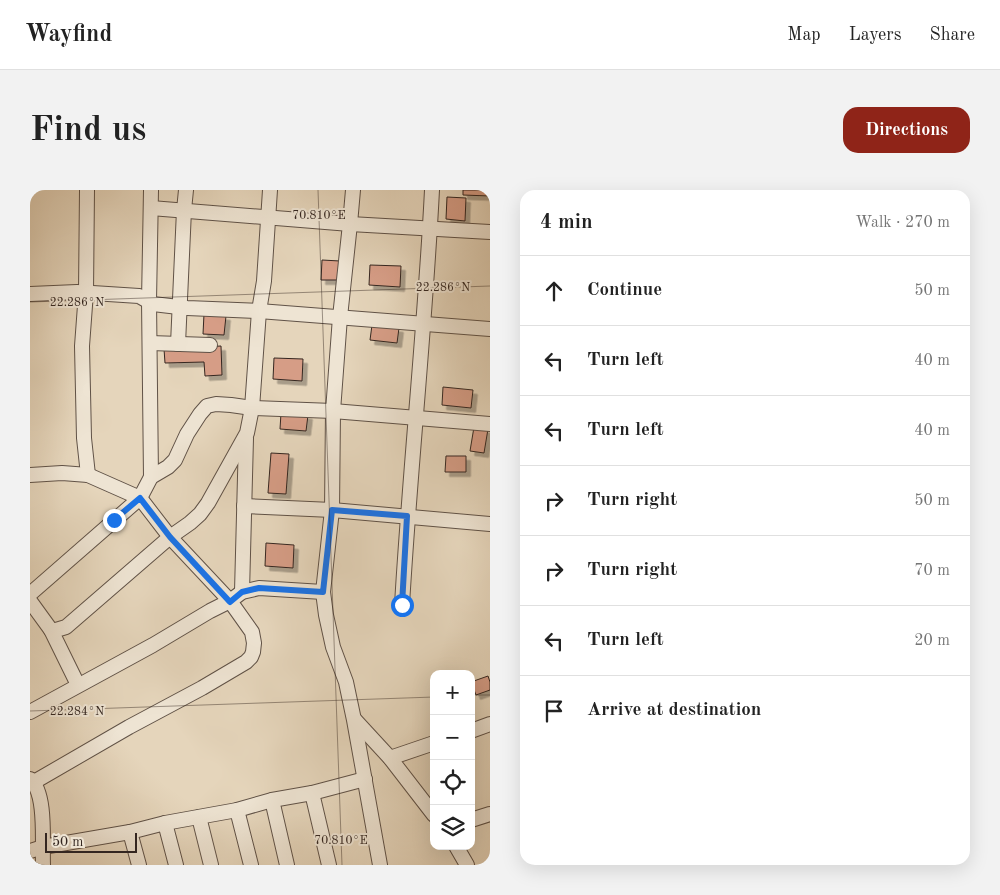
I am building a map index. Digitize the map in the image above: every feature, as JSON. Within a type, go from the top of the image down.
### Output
[{"type":"street","points":[[87,190],[86,292],[82,346],[84,438],[88,474]]},
{"type":"street","points":[[151,190],[148,301],[151,478]]},
{"type":"street","points":[[178,344],[186,190]]},
{"type":"street","points":[[242,592],[247,434],[252,408],[259,311],[264,281],[270,190]]},
{"type":"street","points":[[353,190],[340,317],[333,411],[332,510],[323,592],[333,646],[346,682],[354,720],[380,865]]},
{"type":"street","points":[[402,605],[432,190]]},
{"type":"street","points":[[151,208],[430,230],[490,232]]},
{"type":"street","points":[[30,294],[86,292],[139,296],[153,304],[180,307],[259,311],[490,329]]},
{"type":"street","points":[[150,343],[210,345]]},
{"type":"street","points":[[30,594],[140,498],[151,478],[175,460],[187,434],[207,406],[216,404],[252,408],[333,411],[490,424]]},
{"type":"street","points":[[51,630],[66,627],[170,537],[200,514],[247,434]]},
{"type":"street","points":[[30,475],[88,474],[140,498],[170,537],[230,602],[252,632],[254,642],[253,652],[246,662],[32,781],[40,794],[38,846],[43,865]]},
{"type":"street","points":[[244,506],[332,510],[490,524]]},
{"type":"street","points":[[30,712],[153,645],[210,611],[230,602],[242,592],[259,588],[323,592]]},
{"type":"street","points":[[30,601],[51,630],[78,685]]},
{"type":"street","points":[[354,720],[390,758],[430,810]]},
{"type":"street","points":[[475,729],[490,724]]},
{"type":"street","points":[[390,758],[430,744]]},
{"type":"street","points":[[38,846],[130,832],[165,823],[237,810],[365,779]]},
{"type":"street","points":[[312,793],[329,865]]},
{"type":"street","points":[[272,800],[287,865]]},
{"type":"street","points":[[237,810],[251,865]]},
{"type":"street","points":[[475,819],[490,814]]},
{"type":"street","points":[[199,817],[211,865]]},
{"type":"street","points":[[165,823],[176,865]]},
{"type":"street","points":[[130,832],[139,865]]},
{"type":"street","points":[[458,850],[467,865]]},
{"type":"building","points":[[463,190],[490,190],[490,196],[463,195]]},
{"type":"building","points":[[447,197],[466,198],[465,221],[446,219]]},
{"type":"building","points":[[322,260],[340,261],[339,280],[321,280]]},
{"type":"building","points":[[370,265],[401,266],[400,287],[369,285]]},
{"type":"building","points":[[204,314],[226,316],[224,335],[203,334]]},
{"type":"building","points":[[372,325],[399,328],[397,343],[370,340]]},
{"type":"building","points":[[221,346],[222,375],[205,376],[204,362],[165,363],[164,349]]},
{"type":"building","points":[[274,358],[303,359],[302,381],[273,379]]},
{"type":"building","points":[[443,387],[473,390],[471,408],[442,405]]},
{"type":"building","points":[[281,413],[308,415],[306,431],[280,429]]},
{"type":"building","points":[[474,427],[488,429],[484,453],[470,451]]},
{"type":"building","points":[[271,453],[289,454],[286,494],[268,493]]},
{"type":"building","points":[[446,456],[466,456],[466,472],[445,472]]},
{"type":"building","points":[[266,543],[294,545],[293,568],[265,566]]},
{"type":"building","points":[[488,676],[490,690],[476,695],[475,681]]},
{"type":"route","points":[[114,520],[140,498],[170,537],[230,602],[242,592],[259,588],[323,592],[332,510],[407,516],[402,605]]}]
